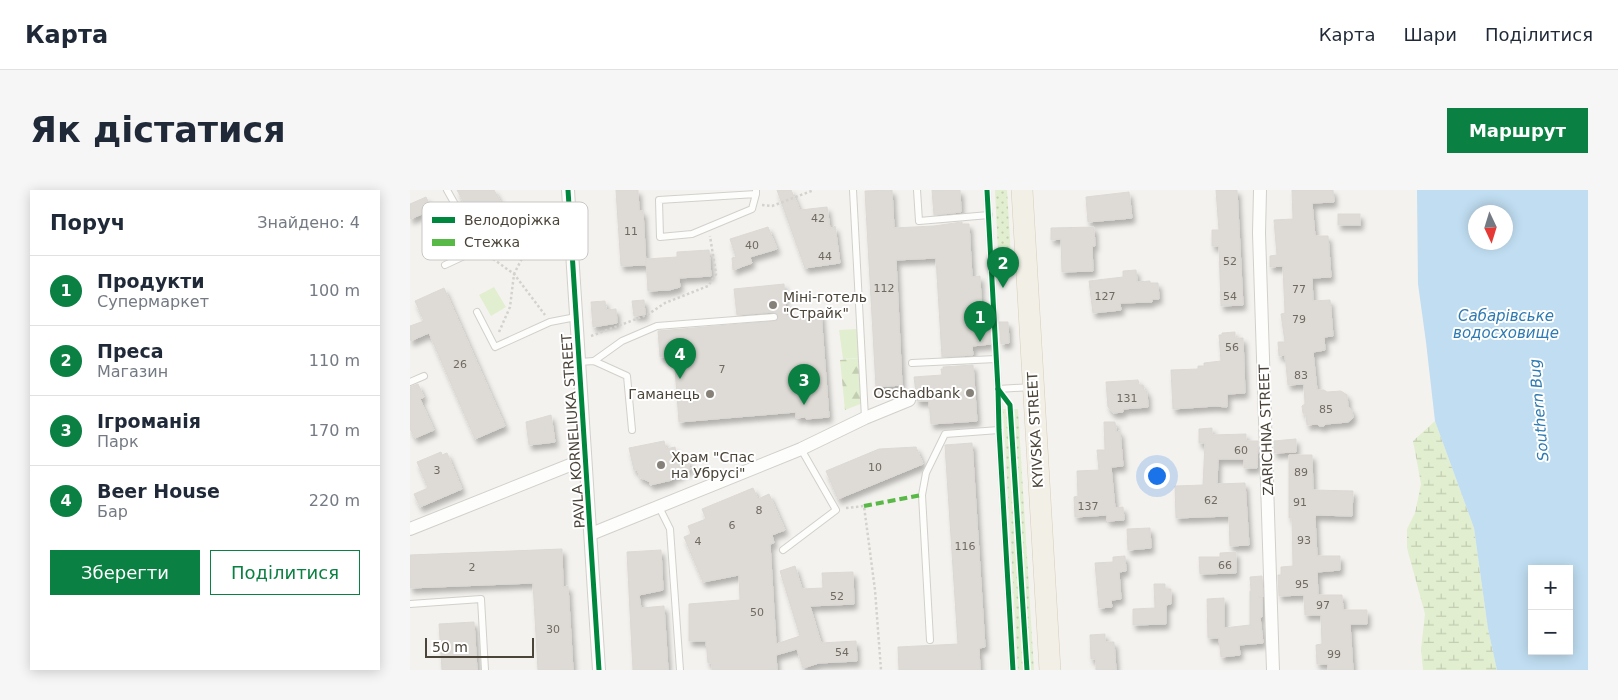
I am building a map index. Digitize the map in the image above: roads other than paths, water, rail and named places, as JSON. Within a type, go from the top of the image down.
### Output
[{"type":"main road","name":"KYIVSKA STREET","points":[[1022,190],[1050,670]]},
{"type":"street","name":"ZARICHNA STREET","points":[[1260,190],[1259,233],[1273,670]]},
{"type":"street","name":"PAVLA KORNELIUKA STREET","points":[[572,260],[599,670]]},
{"type":"street","points":[[591,534],[801,449],[865,418],[909,400]]},
{"type":"street","points":[[410,529],[586,459]]},
{"type":"lane","points":[[447,190],[454,202]]},
{"type":"lane","points":[[853,190],[865,418]]},
{"type":"lane","points":[[917,190],[919,221],[988,216]]},
{"type":"lane","points":[[987,190],[1013,670]]},
{"type":"lane","points":[[756,192],[752,209],[746,212],[692,234],[660,237],[659,200],[756,192]]},
{"type":"lane","points":[[445,265],[456,260]]},
{"type":"lane","points":[[477,312],[495,346],[550,322],[576,317]]},
{"type":"lane","points":[[594,361],[622,340],[657,326],[774,317]]},
{"type":"lane","points":[[912,363],[996,358]]},
{"type":"lane","points":[[579,362],[594,361],[627,376],[632,430]]},
{"type":"lane","points":[[410,382],[424,376]]},
{"type":"lane","points":[[998,389],[1033,387]]},
{"type":"lane","points":[[930,640],[922,495],[926,472],[945,434],[999,430]]},
{"type":"lane","points":[[783,550],[836,510],[801,449]]},
{"type":"lane","points":[[659,507],[670,529],[680,670]]},
{"type":"lane","points":[[410,604],[481,599],[486,670]]},
{"type":"water","name":"Сабарівське водосховище","points":[[1417,190],[1588,190],[1588,670],[1497,670],[1488,629],[1474,528],[1435,421],[1418,284]]},
{"type":"place","name":"Преса","points":[[1003,288]]},
{"type":"place","name":"Міні-готель \"Страйк\"","points":[[773,305]]},
{"type":"place","name":"Продукти","points":[[980,342]]},
{"type":"place","name":"Beer House","points":[[680,379]]},
{"type":"place","name":"Oschadbank","points":[[970,393]]},
{"type":"place","name":"Гаманець","points":[[710,394]]},
{"type":"place","name":"Ігроманія","points":[[804,405]]},
{"type":"place","name":"Храм \"Спас на Убрусі\"","points":[[661,465]]},
{"type":"water label","name":"Southern Bug","points":[[1539,410]]}]
